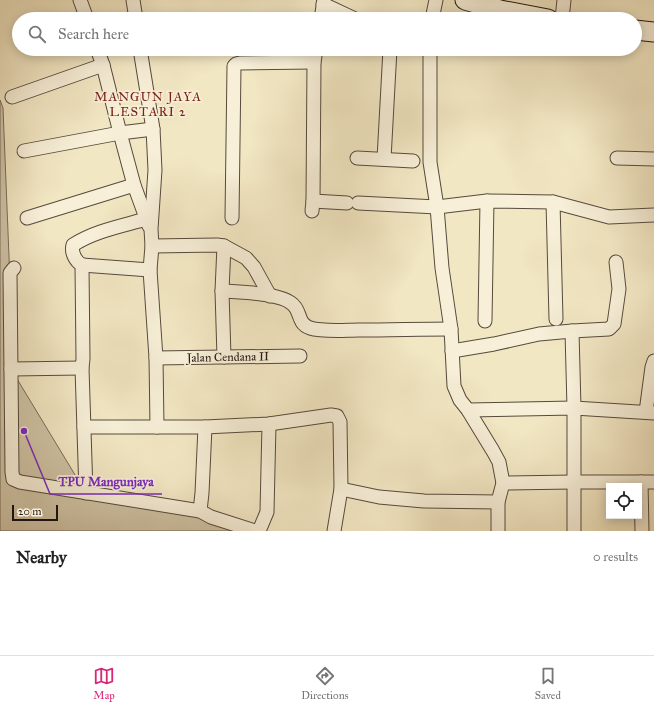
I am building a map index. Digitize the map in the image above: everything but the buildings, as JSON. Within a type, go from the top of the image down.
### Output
[{"type":"street","points":[[80,0],[84,12]]},
{"type":"street","points":[[133,0],[135,12]]},
{"type":"street","points":[[433,12],[436,0]]},
{"type":"street","points":[[465,0],[511,12]]},
{"type":"street","points":[[563,12],[564,0]]},
{"type":"street","points":[[322,12],[323,2],[341,12]]},
{"type":"street","points":[[642,31],[654,32]]},
{"type":"street","points":[[100,56],[134,185],[148,224],[152,246],[150,270],[156,358],[157,427]]},
{"type":"street","points":[[141,56],[153,128],[155,170],[148,224]]},
{"type":"street","points":[[232,218],[234,66],[240,63],[306,56]]},
{"type":"street","points":[[315,56],[312,206],[352,203],[437,207],[487,201],[553,202],[609,217],[654,215]]},
{"type":"street","points":[[384,159],[390,56]]},
{"type":"street","points":[[430,56],[430,162],[437,207],[442,268],[451,329],[454,386],[460,400],[494,450],[499,462],[504,483],[498,502],[498,531]]},
{"type":"street","points":[[12,97],[103,65]]},
{"type":"street","points":[[24,152],[153,128]]},
{"type":"street","points":[[356,158],[413,161]]},
{"type":"street","points":[[617,158],[654,159]]},
{"type":"street","points":[[27,218],[134,185]]},
{"type":"street","points":[[485,321],[487,201]]},
{"type":"street","points":[[553,202],[556,319]]},
{"type":"street","points":[[148,224],[97,234],[78,241],[73,245],[72,249],[77,262],[82,265],[150,270]]},
{"type":"street","points":[[152,246],[224,246],[246,258],[254,267],[270,296]]},
{"type":"street","points":[[224,246],[222,291],[224,357]]},
{"type":"street","points":[[452,351],[539,334],[609,329],[614,324],[619,289],[616,262]]},
{"type":"street","points":[[82,265],[82,368],[86,493]]},
{"type":"street","points":[[14,268],[10,273],[12,472],[14,479],[20,482],[200,511],[211,517],[255,531]]},
{"type":"street","points":[[222,291],[241,292],[284,299],[292,303],[298,311],[302,323],[305,326],[313,328],[334,330],[451,329]]},
{"type":"street","points":[[572,331],[574,408],[574,531]]},
{"type":"street","name":"Jalan Cendana II","points":[[156,358],[300,356]]},
{"type":"street","points":[[468,410],[574,408],[650,412],[652,367],[654,361]]},
{"type":"street","points":[[11,369],[82,368]]},
{"type":"street","points":[[84,428],[205,427],[269,424],[331,415],[337,416],[340,422],[341,489],[334,531]]},
{"type":"street","points":[[259,531],[267,512],[269,424]]},
{"type":"street","points":[[200,511],[205,427]]},
{"type":"street","points":[[504,483],[648,482],[642,531]]},
{"type":"street","points":[[341,489],[379,497],[424,501],[498,502]]},
{"type":"shaded area","points":[[0,100],[3,108],[10,281],[11,369],[86,493],[200,511],[255,531],[0,531]]},
{"type":"place","name":"TPU Mangunjaya","points":[[24,431]]},
{"type":"district","name":"MANGUN JAYA LESTARI 2","points":[[148,104]]}]
